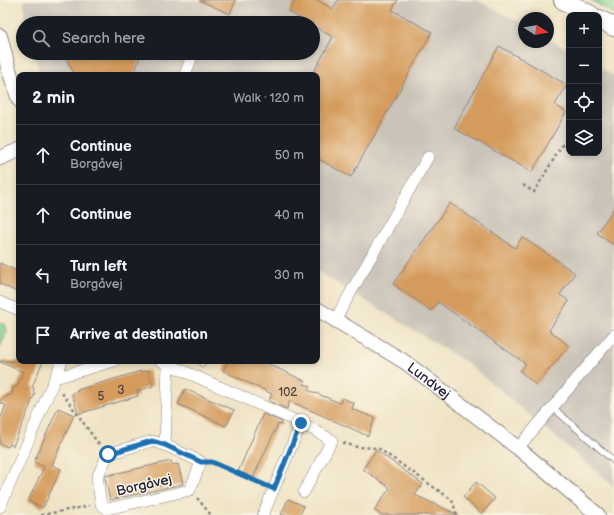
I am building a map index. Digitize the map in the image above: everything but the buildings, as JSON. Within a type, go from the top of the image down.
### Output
[{"type":"main road","points":[[563,0],[585,12]]},
{"type":"main road","points":[[602,21],[614,28]]},
{"type":"street","points":[[0,36],[16,91]]},
{"type":"street","points":[[186,72],[191,60]]},
{"type":"street","points":[[0,158],[16,151]]},
{"type":"street","points":[[335,320],[428,157]]},
{"type":"street","points":[[0,302],[16,309]]},
{"type":"street","name":"Lundvej","points":[[320,311],[405,362],[518,448],[598,515]]},
{"type":"street","points":[[518,448],[614,335]]},
{"type":"street","points":[[0,507],[61,364]]},
{"type":"street","points":[[55,378],[104,364]]},
{"type":"street","points":[[165,445],[166,364]]},
{"type":"street","points":[[170,364],[301,423],[332,440],[304,492]]},
{"type":"street","points":[[263,515],[301,423]]},
{"type":"street","points":[[108,454],[152,441],[165,445],[201,462]]},
{"type":"street","name":"Borgåvej","points":[[108,454],[96,478],[101,504],[107,509],[190,490],[201,462]]},
{"type":"lane","points":[[552,407],[614,461]]},
{"type":"path","points":[[522,185],[534,192],[566,139]]},
{"type":"path","points":[[55,378],[58,387],[90,434],[108,454]]},
{"type":"path","points":[[332,440],[357,447],[378,448],[452,500],[457,515]]},
{"type":"path","points":[[201,462],[212,462],[274,489]]},
{"type":"path","points":[[190,490],[211,515]]},
{"type":"path","points":[[41,515],[101,504]]},
{"type":"shaded area","points":[[24,0],[476,0],[518,21],[518,48],[554,48],[554,41],[566,48],[566,156],[602,156],[602,69],[614,76],[614,486],[466,362],[320,273],[320,72],[39,72],[36,60],[320,60],[320,16],[24,16]]},
{"type":"green space","points":[[591,0],[614,0],[614,14]]},
{"type":"green space","points":[[0,322],[4,324],[7,331],[0,347]]},
{"type":"route","points":[[108,454],[152,441],[165,445],[201,462],[212,462],[274,489],[301,423]]}]
